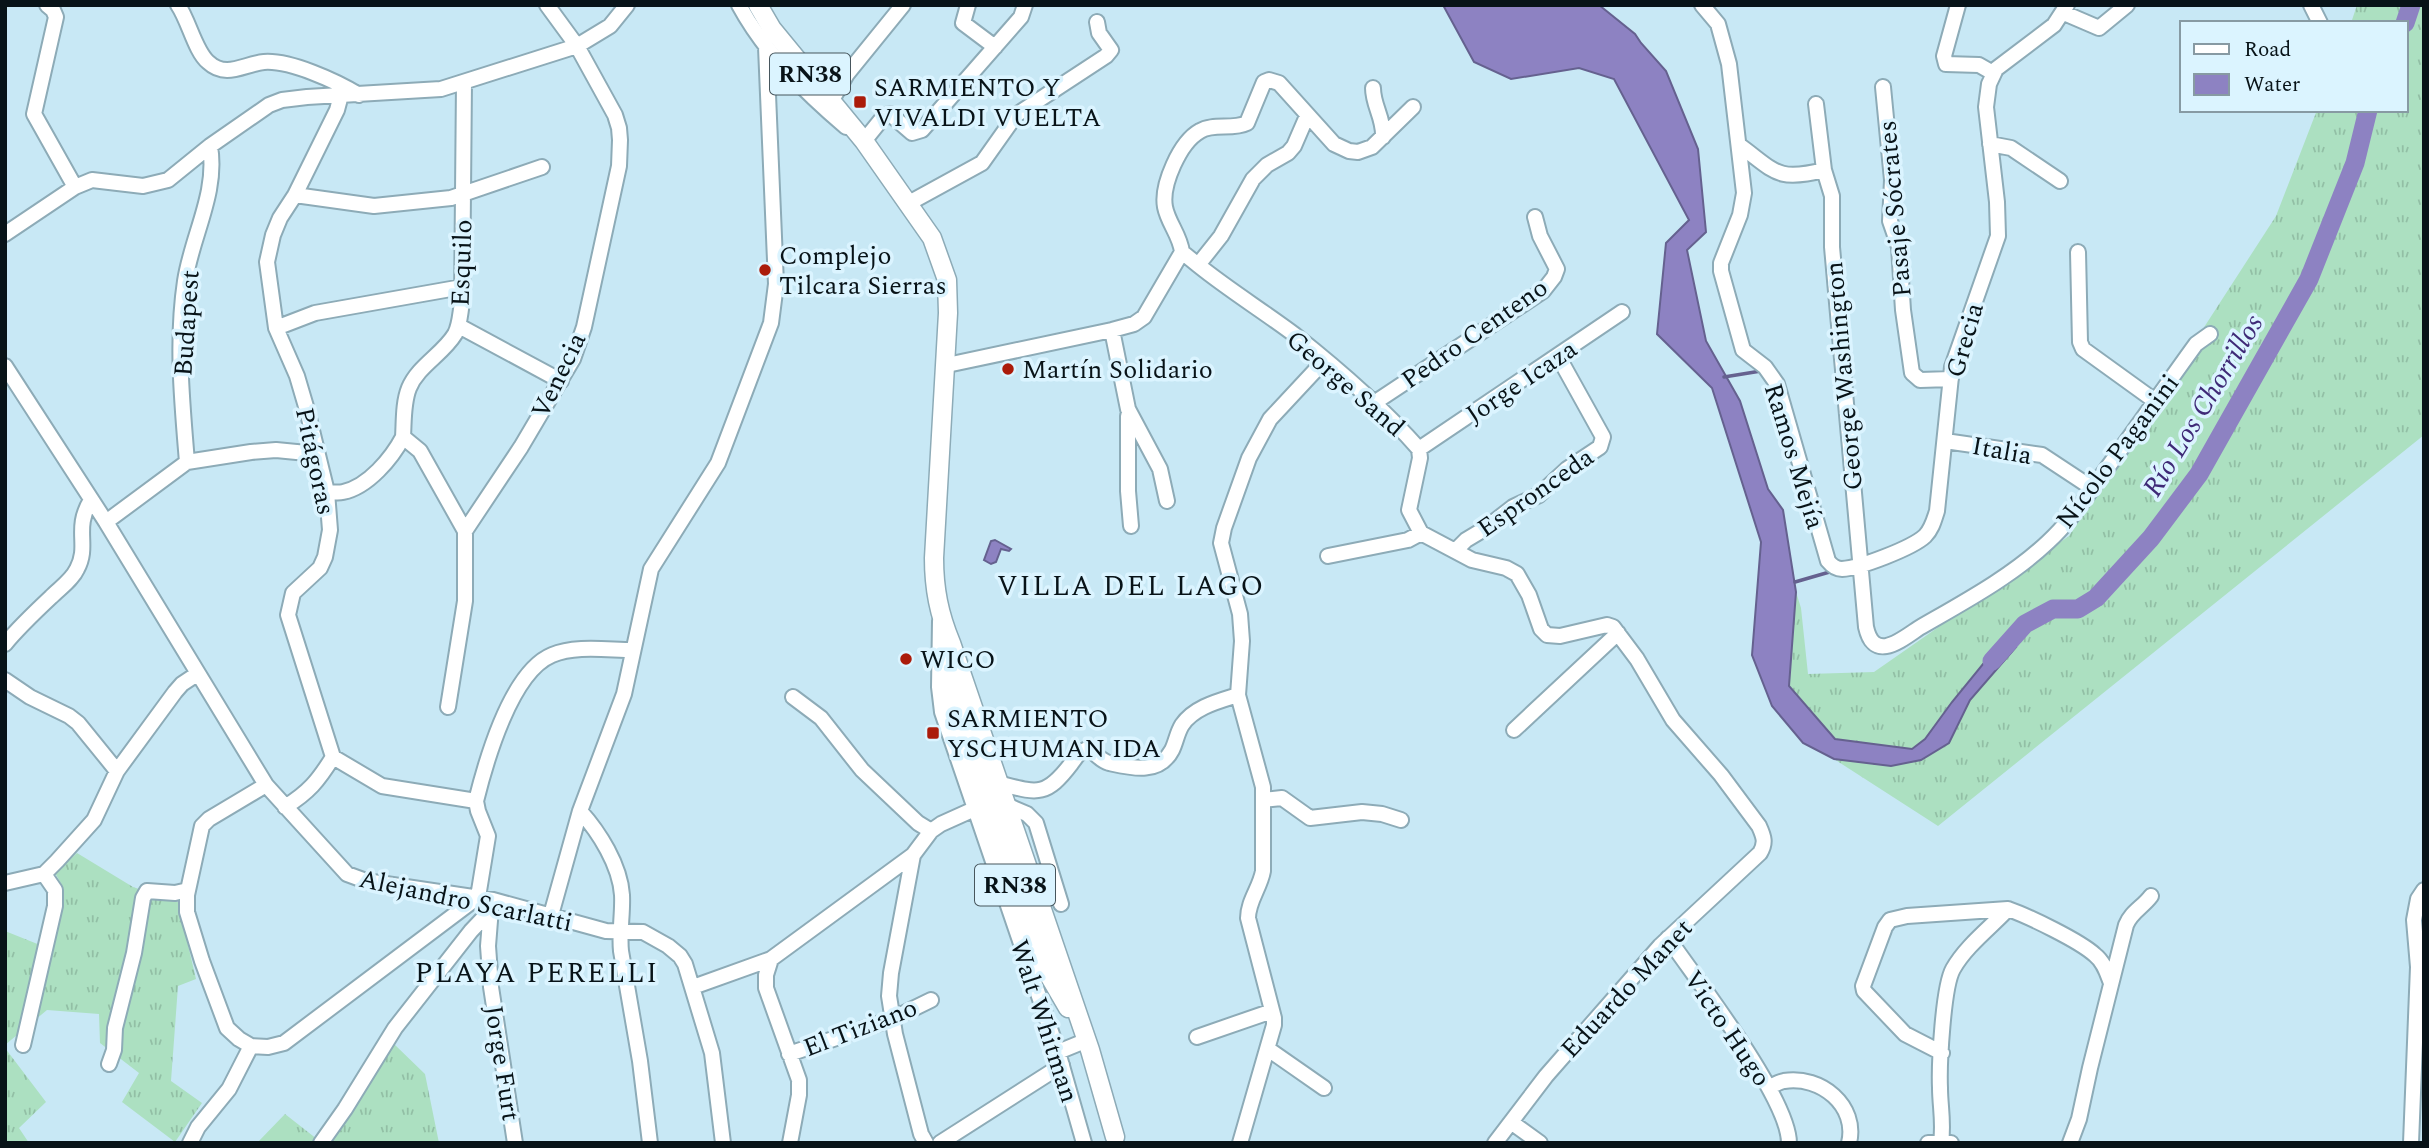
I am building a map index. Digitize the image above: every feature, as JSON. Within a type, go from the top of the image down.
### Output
[{"type":"main road","name":"RN38","points":[[758,5],[772,29],[832,100],[909,204],[932,238],[947,280],[947,365],[934,558],[936,595],[955,705],[1043,965],[1067,1007],[1116,1140]]},
{"type":"main road","name":"RN38","points":[[942,620],[998,783]]},
{"type":"main road","points":[[989,806],[998,794],[998,783]]},
{"type":"main road","name":"RN38","points":[[989,806],[998,806],[1004,813],[1035,905],[1048,927],[1093,1060],[1116,1140]]},
{"type":"street","points":[[47,5],[56,17],[34,104],[34,114],[75,187]]},
{"type":"street","points":[[178,5],[186,16],[204,59],[213,67],[239,70],[263,62],[284,64],[359,94]]},
{"type":"street","name":"Venecia","points":[[465,531],[573,359],[584,327],[619,166],[620,128],[615,115],[577,46],[547,5]]},
{"type":"street","points":[[5,234],[75,187],[92,180],[127,186],[168,180],[210,146],[269,105],[282,100],[440,89],[577,46],[610,26],[627,5]]},
{"type":"street","points":[[739,5],[766,47],[825,109],[867,145],[885,115],[890,114],[912,133],[922,130],[1021,17],[1026,5]]},
{"type":"street","points":[[832,100],[847,74],[903,5]]},
{"type":"street","points":[[968,5],[963,23],[995,47]]},
{"type":"street","name":"Ramos Mejía","points":[[1702,5],[1718,24],[1729,64],[1744,193],[1742,207],[1721,263],[1741,345],[1777,384],[1830,565],[1842,569],[1860,565]]},
{"type":"street","points":[[1958,5],[1944,56],[1946,64],[1979,65],[1993,73],[2002,62],[2054,25],[2065,9],[2099,28],[2127,5]]},
{"type":"street","points":[[2311,5],[2319,21]]},
{"type":"street","points":[[909,204],[982,163],[1016,115],[1106,56],[1111,50],[1099,33],[1097,22]]},
{"type":"street","points":[[551,915],[580,811],[624,694],[651,569],[718,463],[771,323],[776,284],[766,47]]},
{"type":"street","name":"Grecia","points":[[1860,565],[1916,543],[1929,532],[1937,511],[1955,355],[1998,236],[1986,96],[1993,73]]},
{"type":"street","points":[[947,365],[1112,331],[1134,324],[1143,317],[1182,252],[1179,236],[1167,215],[1164,200],[1183,145],[1205,129],[1247,123],[1260,88],[1269,80],[1279,83],[1334,144],[1349,151],[1366,150],[1413,107]]},
{"type":"street","name":"Esquilo","points":[[403,437],[409,388],[416,376],[454,336],[459,326],[462,287],[464,82]]},
{"type":"street","name":"Pasaje Sócrates","points":[[1883,87],[1892,180],[1890,221],[1899,247],[1903,310],[1912,373],[1920,380],[1951,379]]},
{"type":"street","points":[[1373,88],[1374,100],[1382,118],[1383,137]]},
{"type":"street","name":"Pitágoras","points":[[333,757],[288,615],[293,593],[320,568],[325,557],[330,530],[327,492],[297,376],[276,328],[267,262],[273,235],[337,110],[341,96]]},
{"type":"street","name":"George Washington","points":[[1816,104],[1824,170],[1832,196],[1832,247],[1866,627],[1870,640],[1875,644]]},
{"type":"street","points":[[1198,265],[1221,236],[1253,179],[1267,165],[1288,153],[1294,146],[1307,116]]},
{"type":"street","points":[[1990,144],[2011,148],[2060,181]]},
{"type":"street","points":[[1738,145],[1778,174],[1799,176],[1824,170]]},
{"type":"street","name":"Budapest","points":[[187,462],[181,387],[183,305],[186,279],[211,186],[213,164],[210,146]]},
{"type":"street","points":[[295,195],[374,206],[463,195],[542,167]]},
{"type":"street","name":"Pedro Centeno","points":[[1374,403],[1543,291],[1550,283],[1557,269],[1535,217]]},
{"type":"street","name":"George Sand","points":[[1182,252],[1325,360],[1374,403],[1419,449],[1420,458],[1409,509],[1421,533]]},
{"type":"street","points":[[2078,252],[2080,342],[2083,349],[2155,401]]},
{"type":"street","points":[[276,328],[315,313],[462,287]]},
{"type":"street","name":"Jorge Icaza","points":[[1419,449],[1622,312]]},
{"type":"street","points":[[459,326],[561,381]]},
{"type":"street","points":[[1112,331],[1128,409],[1128,491],[1131,526]]},
{"type":"street","name":"Nícolo Paganini","points":[[1875,644],[1882,647],[1892,645],[1988,587],[2050,541],[2077,511],[2196,344],[2210,334]]},
{"type":"street","name":"Espronceda","points":[[1456,550],[1513,507],[1539,495],[1567,469],[1600,447],[1603,438],[1558,356]]},
{"type":"street","points":[[1240,1143],[1274,1026],[1248,918],[1249,904],[1263,871],[1264,800],[1263,787],[1238,695],[1242,641],[1240,614],[1222,549],[1224,528],[1262,430],[1325,360]]},
{"type":"street","name":"Alejandro Scarlatti","points":[[5,366],[106,522],[266,785],[347,874],[356,879],[478,897],[491,906],[551,915],[606,931],[643,932],[680,956],[693,987],[712,1053],[723,1143]]},
{"type":"street","points":[[1128,409],[1160,469],[1167,501]]},
{"type":"street","points":[[327,492],[343,492],[369,478],[396,451],[403,437],[420,451],[465,531],[465,601],[448,707]]},
{"type":"street","name":"Italia","points":[[1945,441],[2042,455],[2092,488]]},
{"type":"street","points":[[106,522],[187,462],[276,450],[317,454]]},
{"type":"street","points":[[5,644],[77,569],[82,554],[80,522],[91,500]]},
{"type":"street","points":[[1328,555],[1408,540],[1421,533],[1472,560],[1506,568],[1517,574],[1530,595],[1541,629],[1547,635],[1560,636],[1607,625],[1613,627],[1618,634],[1514,730]]},
{"type":"street","points":[[5,620],[24,622]]},
{"type":"street","name":"Eduardo Manet","points":[[1495,1143],[1546,1076],[1668,938],[1760,853],[1765,842],[1759,826],[1721,775],[1673,720],[1637,659],[1618,634]]},
{"type":"street","points":[[266,785],[202,825],[188,890],[187,912],[227,1028],[251,1046],[268,1047],[284,1043],[478,897],[488,836],[476,801],[496,734],[511,702],[530,672],[542,660],[568,651],[633,650]]},
{"type":"street","points":[[5,883],[44,874],[57,862],[94,820],[117,771],[182,684],[197,674]]},
{"type":"street","points":[[5,681],[78,723],[117,771]]},
{"type":"street","points":[[998,783],[1034,792],[1042,791],[1060,777],[1079,753],[1087,749],[1109,763],[1145,769],[1157,766],[1169,755],[1185,722],[1210,704],[1238,695]]},
{"type":"street","points":[[793,697],[821,718],[862,771],[930,831]]},
{"type":"street","points":[[285,807],[308,792],[333,757],[382,786],[476,801]]},
{"type":"street","points":[[1264,800],[1282,798],[1310,818],[1362,812],[1401,820]]},
{"type":"street","points":[[693,987],[771,959],[913,855],[930,831],[989,806],[1027,814],[1036,823],[1061,904]]},
{"type":"street","name":"Walt Whitman","points":[[989,806],[1084,1143]]},
{"type":"street","points":[[580,811],[593,825],[613,863],[622,893],[619,932],[650,1143]]},
{"type":"street","points":[[913,855],[889,996],[892,1019],[920,1134],[926,1143]]},
{"type":"street","points":[[23,1045],[56,900],[55,890],[44,874]]},
{"type":"street","points":[[109,1063],[134,953],[143,898],[147,891],[175,893],[188,890]]},
{"type":"street","points":[[2411,1143],[2419,1031],[2414,920],[2418,899],[2424,890]]},
{"type":"street","points":[[2070,1143],[2079,1119],[2129,919],[2151,896]]},
{"type":"street","points":[[321,1143],[345,1110],[395,1028],[491,906]]},
{"type":"street","name":"Jorge Furt","points":[[491,906],[491,986],[515,1143]]},
{"type":"street","points":[[1942,1053],[1905,1034],[1864,991],[1863,986],[1890,920],[1907,916],[2008,909],[2024,914],[2094,953],[2105,967],[2111,983]]},
{"type":"street","points":[[1941,1142],[1943,1119],[1940,1089],[1946,991],[1950,974],[1963,955],[2008,909]]},
{"type":"street","name":"Victo Hugo","points":[[1668,938],[1769,1087],[1784,1120],[1789,1143]]},
{"type":"street","points":[[771,959],[766,975],[766,988],[799,1080],[799,1095],[790,1143]]},
{"type":"street","name":"El Tiziano","points":[[789,1054],[892,1019],[931,1000]]},
{"type":"street","points":[[1197,1037],[1272,1011]]},
{"type":"street","points":[[940,1143],[1080,1044]]},
{"type":"street","points":[[190,1143],[198,1127],[229,1089],[251,1046]]},
{"type":"street","points":[[1268,1049],[1324,1088]]},
{"type":"street","points":[[1769,1087],[1784,1081],[1796,1081],[1824,1088],[1846,1109],[1851,1123],[1849,1143]]},
{"type":"street","points":[[1511,1122],[1540,1143]]},
{"type":"street","points":[[1928,1143],[1951,1143]]},
{"type":"green space","points":[[2357,5],[2424,5],[2424,435],[1938,826],[1834,759],[1835,739],[1789,686],[1796,592],[1801,608],[1808,674],[1874,672],[2069,536],[2276,216],[2316,112],[2408,112],[2408,21],[2352,21]]},
{"type":"green space","points":[[77,853],[133,887],[178,902],[196,979],[178,986],[171,1081],[202,1103],[175,1142],[122,1102],[139,1073],[100,1043],[99,1014],[47,1010],[5,1045],[5,931],[50,949],[63,887],[55,873]]},
{"type":"green space","points":[[394,1044],[425,1074],[439,1143],[330,1143]]},
{"type":"green space","points":[[5,1048],[46,1102],[19,1128],[29,1143],[5,1143]]},
{"type":"green space","points":[[285,1114],[322,1143],[257,1143]]},
{"type":"water","points":[[1443,5],[1599,5],[1635,34],[1666,71],[1698,149],[1706,232],[1687,250],[1706,341],[1740,401],[1768,489],[1783,510],[1796,592],[1789,686],[1835,739],[1912,749],[1925,739],[2005,637],[2016,647],[1970,700],[1949,743],[1921,760],[1891,766],[1834,759],[1803,743],[1772,706],[1752,655],[1761,542],[1712,388],[1657,334],[1666,243],[1689,220],[1614,79],[1579,68],[1511,79],[1474,62]]},
{"type":"water","points":[[995,540],[1011,549],[1001,549],[996,562],[991,564],[984,560],[991,541]]},
{"type":"waterway","name":"Río Los Chorrillos","points":[[2406,21],[2411,5]]},
{"type":"waterway","name":"Río Los Chorrillos","points":[[1992,661],[2025,624],[2053,609],[2078,609],[2096,598],[2151,538],[2199,474],[2309,279],[2355,163],[2368,112]]},
{"type":"waterway","points":[[1724,377],[1761,371]]},
{"type":"waterway","points":[[1795,582],[1833,571]]},
{"type":"place","name":"SARMIENTO Y VIVALDI VUELTA","points":[[860,102]]},
{"type":"place","name":"Complejo Tilcara Sierras","points":[[765,270]]},
{"type":"place","name":"Martín Solidario","points":[[1008,369]]},
{"type":"place","name":"WICO","points":[[906,659]]},
{"type":"place","name":"SARMIENTO YSCHUMAN IDA","points":[[933,733]]},
{"type":"district","name":"VILLA DEL LAGO","points":[[1131,585]]},
{"type":"district","name":"PLAYA PERELLI","points":[[537,972]]}]
